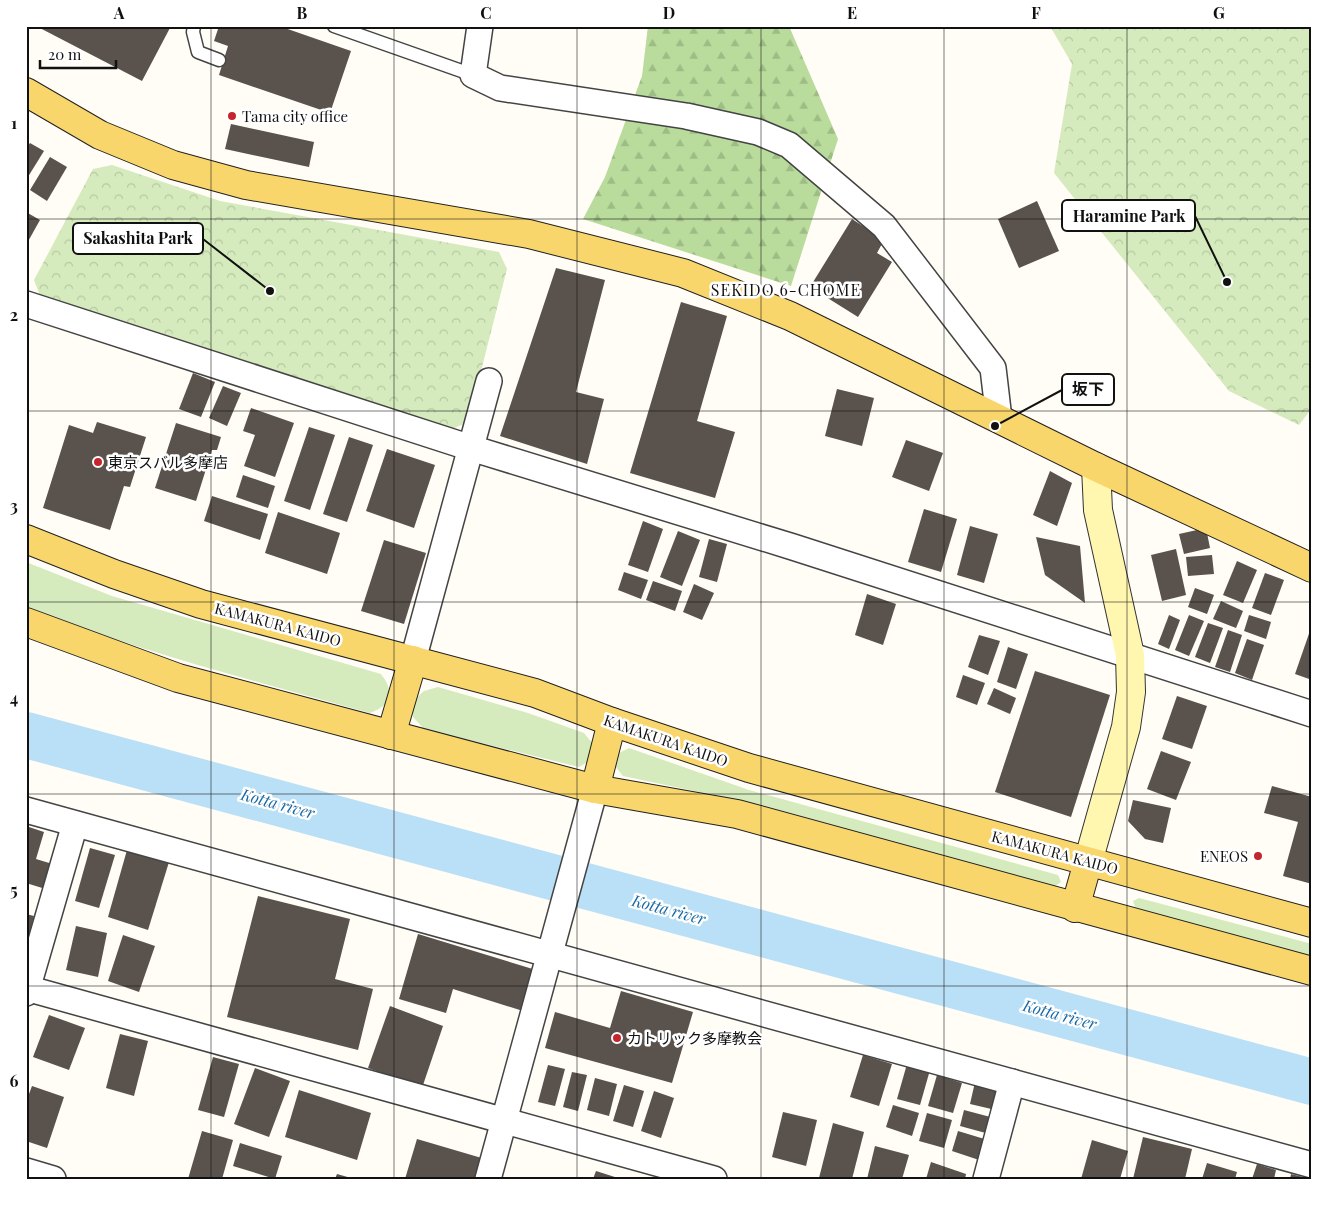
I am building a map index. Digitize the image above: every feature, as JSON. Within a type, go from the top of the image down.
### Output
[{"type":"main road","points":[[26,92],[100,135],[172,164],[246,186],[529,234],[683,273],[790,316],[1096,467],[1312,568]]},
{"type":"main road","name":"KAMAKURA KAIDO","points":[[26,539],[114,574],[201,604],[535,693],[612,722],[749,768],[1312,923]]},
{"type":"main road","points":[[26,622],[178,678],[595,789],[736,814],[1312,972]]},
{"type":"main road","points":[[391,735],[413,660]]},
{"type":"main road","points":[[595,789],[612,722]]},
{"type":"main road","points":[[1075,908],[1088,862]]},
{"type":"street","points":[[480,26],[474,75],[500,88],[686,116],[758,132],[789,145],[884,226],[981,352],[993,368],[999,419]]},
{"type":"street","points":[[26,304],[471,448],[802,550],[1312,714]]},
{"type":"street","points":[[413,660],[489,381]]},
{"type":"street","points":[[1088,862],[1126,727],[1131,692],[1130,655],[1098,510],[1096,467]]},
{"type":"street","points":[[488,1179],[595,789]]},
{"type":"street","points":[[26,810],[552,945],[1012,1082],[1312,1164]]},
{"type":"street","points":[[75,824],[27,990],[714,1179]]},
{"type":"street","points":[[986,1179],[1012,1082]]},
{"type":"street","points":[[26,1171],[53,1179]]},
{"type":"lane","points":[[194,26],[192,32],[198,52],[219,60]]},
{"type":"lane","points":[[334,26],[474,75]]},
{"type":"green space","points":[[648,26],[789,26],[838,139],[791,286],[583,219],[605,177],[642,76]]},
{"type":"green space","points":[[1050,26],[1312,26],[1312,408],[1299,425],[1229,391],[1054,173],[1072,64]]},
{"type":"green space","points":[[112,165],[220,201],[499,252],[507,269],[468,422],[450,430],[42,301],[34,280],[93,169]]},
{"type":"green space","points":[[26,562],[112,596],[381,674],[388,687],[389,697],[383,706],[370,713],[196,664],[68,623],[26,607]]},
{"type":"green space","points":[[438,687],[528,713],[584,733],[593,744],[591,760],[579,767],[424,729],[413,717],[411,703],[424,691]]},
{"type":"green space","points":[[629,748],[749,790],[1058,875],[1061,882],[1054,887],[742,801],[623,776],[615,766],[617,754]]},
{"type":"green space","points":[[1139,898],[1312,944],[1312,959],[1268,948],[1135,907],[1133,901]]},
{"type":"building","points":[[36,26],[171,26],[142,81]]},
{"type":"building","points":[[219,26],[279,26],[351,51],[330,113],[219,75],[228,46],[214,41]]},
{"type":"building","points":[[231,124],[314,142],[309,167],[225,149]]},
{"type":"building","points":[[30,143],[44,151],[26,180],[26,149]]},
{"type":"building","points":[[50,157],[67,167],[47,201],[30,190]]},
{"type":"building","points":[[1037,201],[1059,251],[1019,268],[998,219]]},
{"type":"building","points":[[26,212],[40,220],[26,245]]},
{"type":"building","points":[[852,219],[884,240],[877,253],[892,262],[858,317],[810,287]]},
{"type":"building","points":[[556,268],[605,280],[576,392],[604,399],[587,464],[500,436]]},
{"type":"building","points":[[681,302],[727,316],[697,421],[735,432],[715,498],[630,473]]},
{"type":"building","points":[[193,373],[215,382],[201,417],[179,409]]},
{"type":"building","points":[[223,386],[241,393],[227,426],[209,418]]},
{"type":"building","points":[[837,389],[874,398],[862,446],[825,436]]},
{"type":"building","points":[[251,408],[294,423],[275,477],[244,466],[255,435],[243,431]]},
{"type":"building","name":"東京スバル多摩店","points":[[97,422],[146,437],[130,487],[124,486],[110,530],[43,508],[69,425],[93,433]]},
{"type":"building","points":[[176,423],[221,437],[217,450],[212,450],[196,501],[155,488]]},
{"type":"building","points":[[309,427],[335,435],[310,510],[284,501]]},
{"type":"building","points":[[349,437],[373,445],[347,522],[323,514]]},
{"type":"building","points":[[906,440],[943,453],[929,491],[892,477]]},
{"type":"building","points":[[387,449],[435,465],[414,528],[366,511]]},
{"type":"building","points":[[1050,471],[1072,483],[1057,526],[1033,515]]},
{"type":"building","points":[[243,475],[275,486],[268,508],[236,497]]},
{"type":"building","points":[[212,496],[268,514],[260,540],[204,521]]},
{"type":"building","points":[[924,509],[957,519],[941,572],[908,562]]},
{"type":"building","points":[[278,512],[340,533],[327,574],[265,553]]},
{"type":"building","points":[[643,521],[663,529],[648,572],[628,565]]},
{"type":"building","points":[[970,526],[998,534],[984,583],[957,575]]},
{"type":"building","points":[[1206,528],[1210,548],[1184,554],[1179,534]]},
{"type":"building","points":[[678,531],[700,540],[682,586],[660,577]]},
{"type":"building","points":[[1036,537],[1080,546],[1085,603],[1045,575]]},
{"type":"building","points":[[709,539],[727,544],[717,582],[699,577]]},
{"type":"building","points":[[384,540],[426,553],[404,624],[361,611]]},
{"type":"building","points":[[1176,549],[1186,595],[1162,601],[1151,555]]},
{"type":"building","points":[[1212,555],[1214,574],[1188,576],[1186,557]]},
{"type":"building","points":[[1237,561],[1257,570],[1243,603],[1223,595]]},
{"type":"building","points":[[624,572],[648,580],[641,599],[618,590]]},
{"type":"building","points":[[1265,573],[1284,580],[1271,615],[1252,608]]},
{"type":"building","points":[[653,581],[682,591],[675,611],[646,600]]},
{"type":"building","points":[[694,584],[714,593],[702,620],[683,612]]},
{"type":"building","points":[[1195,588],[1214,595],[1207,614],[1188,607]]},
{"type":"building","points":[[867,594],[896,604],[883,645],[855,635]]},
{"type":"building","points":[[1221,601],[1243,611],[1236,628],[1213,619]]},
{"type":"building","points":[[1169,615],[1180,620],[1169,649],[1158,644]]},
{"type":"building","points":[[1189,615],[1204,621],[1189,656],[1175,650]]},
{"type":"building","points":[[1249,615],[1271,622],[1266,639],[1244,631]]},
{"type":"building","points":[[1208,623],[1223,628],[1210,663],[1195,657]]},
{"type":"building","points":[[1312,625],[1312,680],[1295,674]]},
{"type":"building","points":[[1228,630],[1242,635],[1230,672],[1215,667]]},
{"type":"building","points":[[979,635],[1000,641],[988,675],[968,667]]},
{"type":"building","points":[[1247,639],[1264,645],[1252,680],[1235,673]]},
{"type":"building","points":[[1008,647],[1028,654],[1016,689],[997,682]]},
{"type":"building","points":[[1035,671],[1110,695],[1071,817],[995,792]]},
{"type":"building","points":[[963,675],[985,683],[977,705],[956,697]]},
{"type":"building","points":[[994,688],[1016,698],[1010,714],[987,704]]},
{"type":"building","points":[[1177,696],[1207,706],[1192,749],[1162,739]]},
{"type":"building","points":[[1161,751],[1191,762],[1176,800],[1147,789]]},
{"type":"building","points":[[1272,786],[1312,797],[1312,884],[1283,876],[1298,822],[1264,813]]},
{"type":"building","points":[[1133,800],[1171,808],[1163,843],[1145,839],[1128,821]]},
{"type":"building","points":[[26,826],[44,832],[36,859],[59,866],[52,891],[26,883]]},
{"type":"building","points":[[90,848],[115,855],[99,908],[75,901]]},
{"type":"building","points":[[127,850],[169,862],[148,930],[108,917]]},
{"type":"building","points":[[258,896],[350,919],[335,979],[373,989],[358,1050],[227,1017]]},
{"type":"building","points":[[26,914],[34,916],[27,943],[26,943]]},
{"type":"building","points":[[76,926],[107,933],[98,977],[66,970]]},
{"type":"building","points":[[418,934],[536,970],[523,1011],[453,989],[446,1013],[399,999]]},
{"type":"building","points":[[123,935],[155,946],[139,992],[108,981]]},
{"type":"building","name":"カトリック多摩教会","points":[[621,991],[693,1012],[672,1083],[545,1048],[555,1012],[610,1028]]},
{"type":"building","points":[[390,1006],[443,1026],[422,1088],[368,1068]]},
{"type":"building","points":[[49,1015],[85,1028],[69,1070],[33,1057]]},
{"type":"building","points":[[120,1034],[148,1041],[134,1096],[106,1088]]},
{"type":"building","points":[[863,1055],[892,1064],[879,1106],[850,1097]]},
{"type":"building","points":[[213,1057],[239,1064],[224,1117],[198,1110]]},
{"type":"building","points":[[907,1064],[930,1070],[920,1105],[897,1099]]},
{"type":"building","points":[[548,1065],[565,1069],[555,1106],[538,1102]]},
{"type":"building","points":[[255,1068],[290,1081],[269,1137],[234,1124]]},
{"type":"building","points":[[572,1072],[587,1075],[578,1111],[563,1107]]},
{"type":"building","points":[[937,1075],[962,1083],[953,1113],[928,1106]]},
{"type":"building","points":[[595,1078],[617,1084],[609,1116],[587,1110]]},
{"type":"building","points":[[975,1082],[1004,1088],[1000,1111],[970,1104]]},
{"type":"building","points":[[624,1085],[644,1091],[633,1127],[613,1121]]},
{"type":"building","points":[[32,1086],[64,1097],[47,1148],[26,1141],[26,1102]]},
{"type":"building","points":[[299,1090],[371,1113],[357,1160],[285,1137]]},
{"type":"building","points":[[654,1091],[674,1098],[661,1138],[641,1131]]},
{"type":"building","points":[[893,1105],[919,1113],[912,1136],[886,1127]]},
{"type":"building","points":[[964,1110],[998,1119],[993,1135],[960,1126]]},
{"type":"building","points":[[783,1112],[817,1120],[806,1166],[772,1157]]},
{"type":"building","points":[[927,1113],[952,1120],[944,1148],[919,1141]]},
{"type":"building","points":[[833,1123],[864,1132],[852,1179],[819,1178]]},
{"type":"building","points":[[202,1131],[233,1140],[222,1179],[188,1179]]},
{"type":"building","points":[[958,1131],[991,1141],[985,1162],[952,1151]]},
{"type":"building","points":[[1143,1137],[1192,1149],[1185,1179],[1133,1179]]},
{"type":"building","points":[[417,1139],[485,1159],[480,1179],[405,1179]]},
{"type":"building","points":[[1092,1140],[1128,1151],[1120,1179],[1081,1179]]},
{"type":"building","points":[[240,1143],[282,1156],[275,1179],[233,1166]]},
{"type":"building","points":[[875,1146],[909,1155],[902,1179],[867,1179]]},
{"type":"building","points":[[931,1162],[966,1174],[965,1179],[926,1179]]},
{"type":"building","points":[[1207,1163],[1237,1172],[1235,1179],[1202,1179]]},
{"type":"building","points":[[1257,1164],[1276,1170],[1274,1179],[1252,1179]]},
{"type":"building","points":[[596,1171],[618,1178],[618,1179],[593,1179]]},
{"type":"building","points":[[337,1174],[351,1178],[351,1179],[335,1179]]},
{"type":"building","points":[[1291,1174],[1307,1178],[1307,1179],[1290,1179]]},
{"type":"waterway","name":"Kotta river","points":[[26,735],[1312,1082]]},
{"type":"place","name":"Tama city office","points":[[232,116]]},
{"type":"place","name":"Haramine Park","points":[[1227,282]]},
{"type":"place","name":"Sakashita Park","points":[[270,291]]},
{"type":"place","name":"坂下","points":[[995,426]]},
{"type":"place","name":"東京スバル多摩店","points":[[98,462]]},
{"type":"place","name":"ENEOS","points":[[1258,856]]},
{"type":"place","name":"カトリック多摩教会","points":[[617,1038]]},
{"type":"district","name":"SEKIDO 6-CHOME","points":[[786,289]]}]
